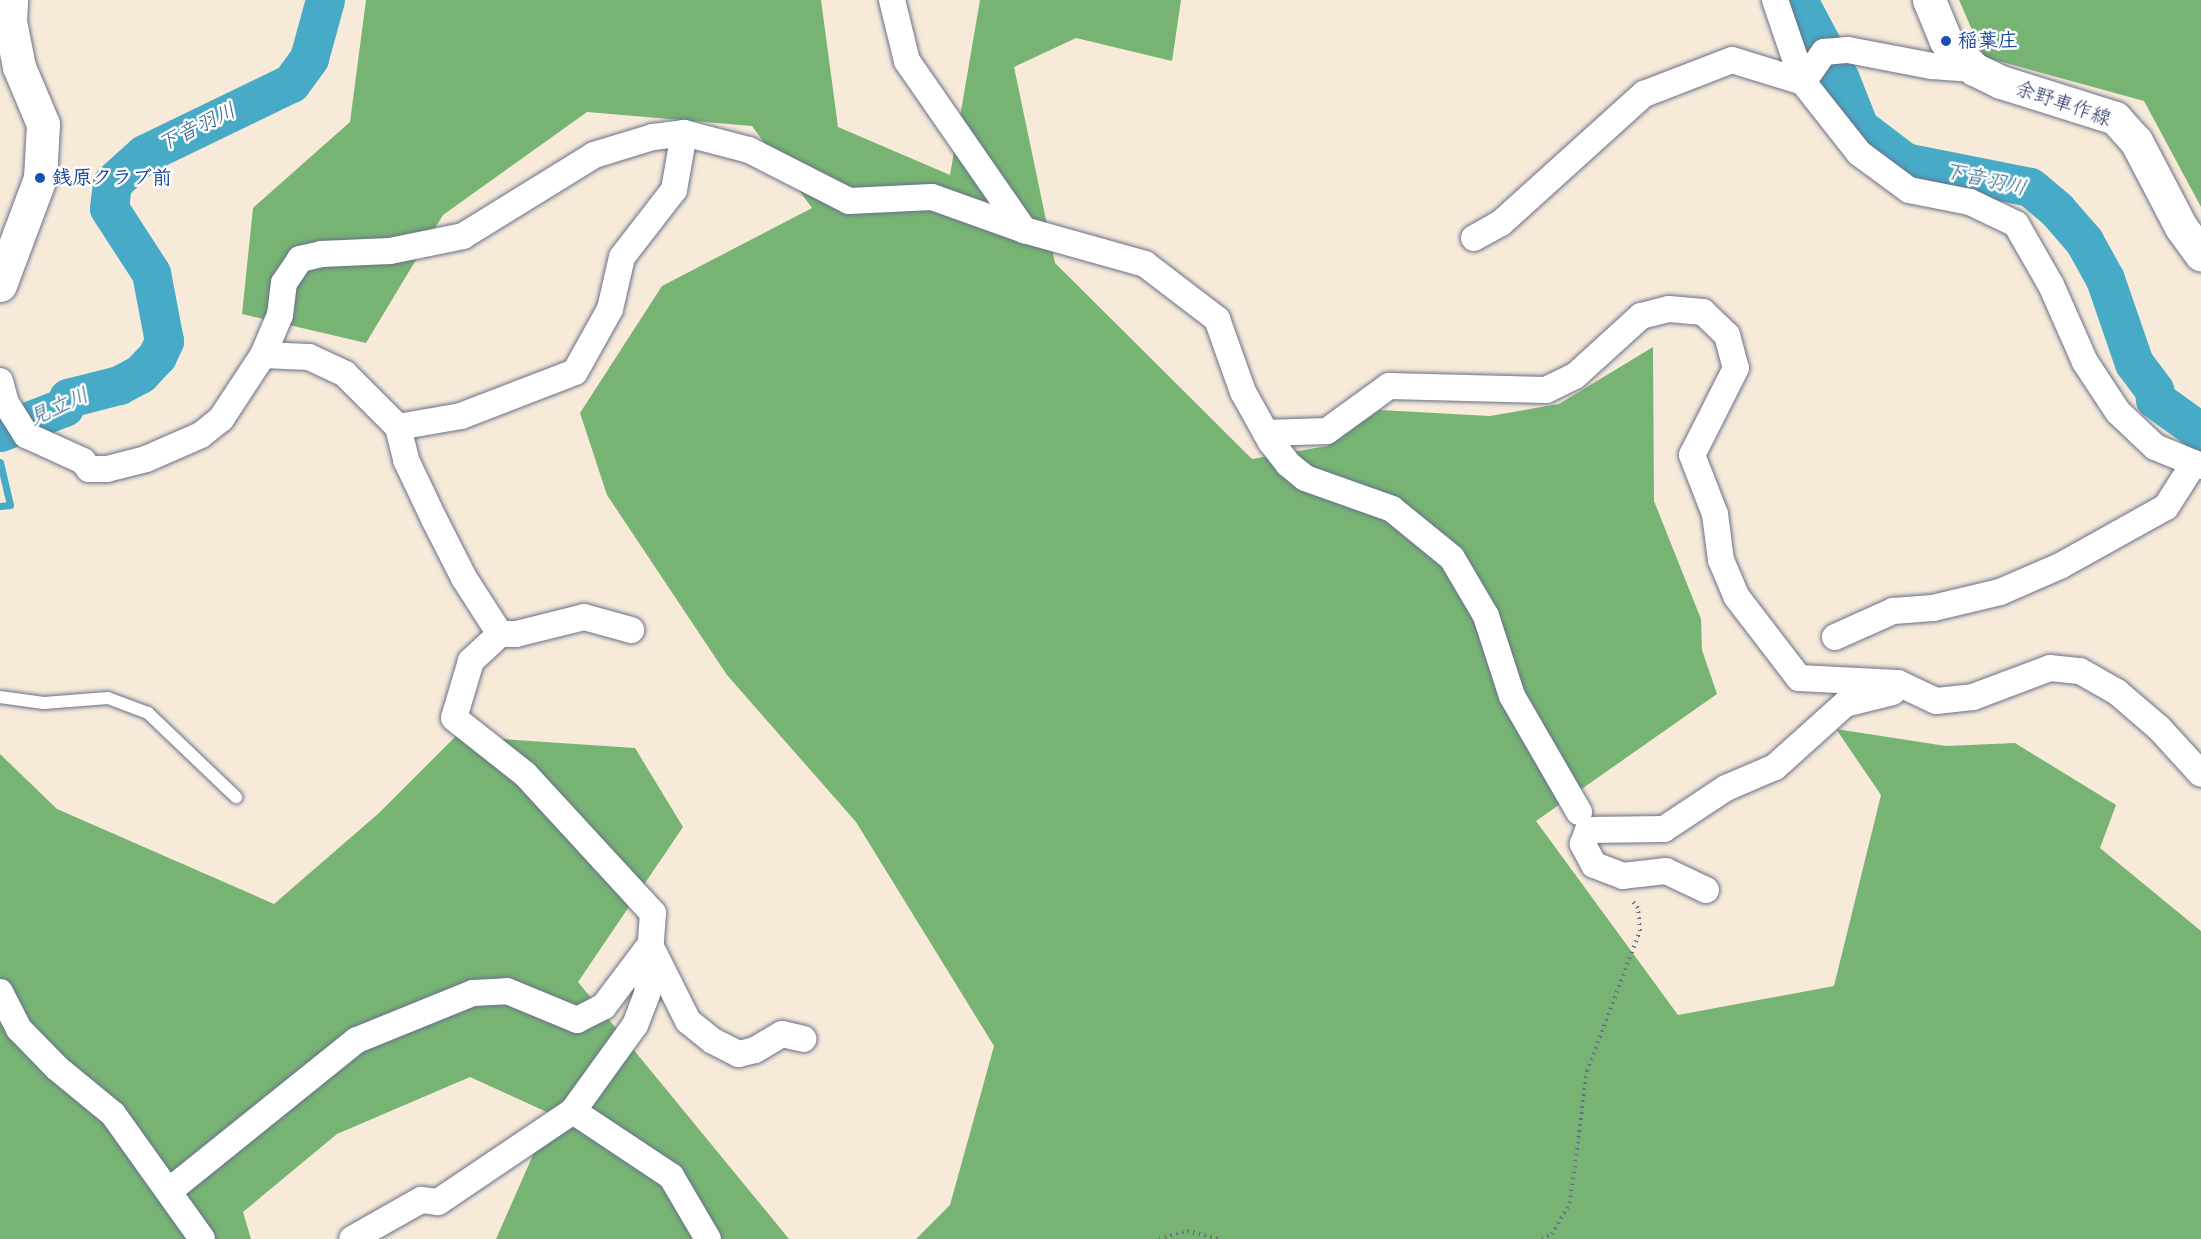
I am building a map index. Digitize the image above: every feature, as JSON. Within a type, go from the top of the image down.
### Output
[{"type":"main road","points":[[0,285],[40,178],[43,124],[19,67],[10,21],[11,0]]},
{"type":"main road","name":"余野車作線","points":[[1929,0],[1946,41],[1974,69],[2001,82],[2115,118],[2136,141],[2181,227],[2201,255]]},
{"type":"street","points":[[892,0],[907,61],[1024,230]]},
{"type":"street","points":[[1775,0],[1803,82],[1859,153],[1909,190],[1970,202],[2016,224],[2051,285],[2085,362],[2118,412],[2155,447],[2198,465],[2166,507],[2060,566],[2000,592],[1933,608],[1893,611],[1835,637]]},
{"type":"street","points":[[1803,82],[1824,52],[1848,50],[1932,66],[1974,69]]},
{"type":"street","points":[[1474,238],[1501,223],[1644,94],[1732,60],[1803,82]]},
{"type":"street","points":[[398,426],[461,416],[574,372],[610,309],[622,257],[674,190],[684,133]]},
{"type":"street","points":[[0,381],[20,426],[83,461],[89,469],[107,469],[146,459],[201,435],[221,418],[263,355],[280,315],[284,283],[300,259],[321,254],[390,251],[463,236],[594,155],[653,137],[684,133],[749,150],[849,201],[932,197],[1024,230],[1145,264],[1217,319],[1243,392],[1266,433],[1288,464],[1305,478],[1392,509],[1452,558],[1486,616],[1512,696],[1579,812]]},
{"type":"street","points":[[1266,433],[1327,431],[1389,386],[1546,390],[1575,376],[1641,316],[1669,309],[1703,312],[1727,335],[1736,368],[1692,454],[1715,514],[1721,560],[1736,596],[1799,678],[1898,683],[1936,702],[1973,697],[2050,668],[2080,671],[2116,692],[2159,728],[2201,774]]},
{"type":"street","points":[[263,355],[309,357],[345,374],[398,426],[406,460],[434,519],[464,579],[500,634]]},
{"type":"street","points":[[352,1239],[422,1200],[438,1202],[573,1111],[635,1025],[646,994],[653,913],[525,774],[454,718],[471,661],[500,634],[516,634],[584,617],[631,630]]},
{"type":"street","points":[[1706,890],[1666,871],[1623,876],[1610,873],[1594,865],[1586,856],[1583,844],[1588,830],[1664,829],[1726,788],[1775,767],[1845,704],[1908,689]]},
{"type":"street","points":[[650,945],[688,1021],[712,1041],[740,1054],[755,1050],[782,1034],[803,1040]]},
{"type":"street","points":[[169,1191],[357,1040],[473,993],[507,991],[577,1020],[604,1006],[650,945]]},
{"type":"street","points":[[0,992],[19,1029],[57,1068],[113,1114],[202,1239]]},
{"type":"street","points":[[573,1111],[671,1176],[708,1239]]},
{"type":"lane","points":[[0,698],[44,703],[108,699],[148,713],[236,797]]},
{"type":"path","points":[[1542,1239],[1552,1234],[1569,1203],[1587,1071],[1640,931],[1638,908],[1610,873]]},
{"type":"path","points":[[1159,1239],[1187,1231],[1221,1239]]},
{"type":"green space","points":[[366,0],[821,0],[838,127],[950,175],[980,0],[1181,0],[1172,61],[1076,38],[1014,67],[1055,263],[1252,459],[1327,446],[1380,410],[1490,416],[1559,404],[1653,347],[1654,501],[1701,619],[1702,650],[1717,694],[1536,821],[1678,1015],[1834,986],[1881,795],[1836,729],[1946,746],[2015,743],[2116,805],[2100,848],[2201,931],[2201,1239],[916,1239],[950,1205],[994,1046],[856,822],[727,675],[607,495],[580,413],[662,286],[812,208],[752,126],[587,112],[443,215],[366,343],[242,314],[253,208],[350,122]]},
{"type":"green space","points":[[1959,0],[2201,0],[2201,207],[2144,101],[1984,57]]},
{"type":"green space","points":[[456,736],[635,748],[683,827],[578,982],[789,1239],[496,1239],[551,1114],[470,1077],[337,1134],[243,1212],[251,1239],[0,1239],[0,754],[57,809],[274,904],[379,813]]},
{"type":"waterway","name":"下音羽川","points":[[0,432],[64,407],[68,398],[119,385],[140,374],[157,356],[164,341],[151,273],[109,208],[112,183],[144,154],[291,83],[309,58],[325,0]]},
{"type":"waterway","name":"下音羽川","points":[[1798,0],[1840,79],[1859,127],[1905,162],[2030,187],[2057,210],[2084,241],[2105,279],[2134,363],[2154,390],[2155,399],[2201,432]]},
{"type":"waterway","points":[[0,462],[10,505],[0,506]]},
{"type":"place","name":"稲葉庄","points":[[1946,41]]},
{"type":"place","name":"銭原クラブ前","points":[[40,178]]},
{"type":"water label","name":"見立川","points":[[59,407]]}]
